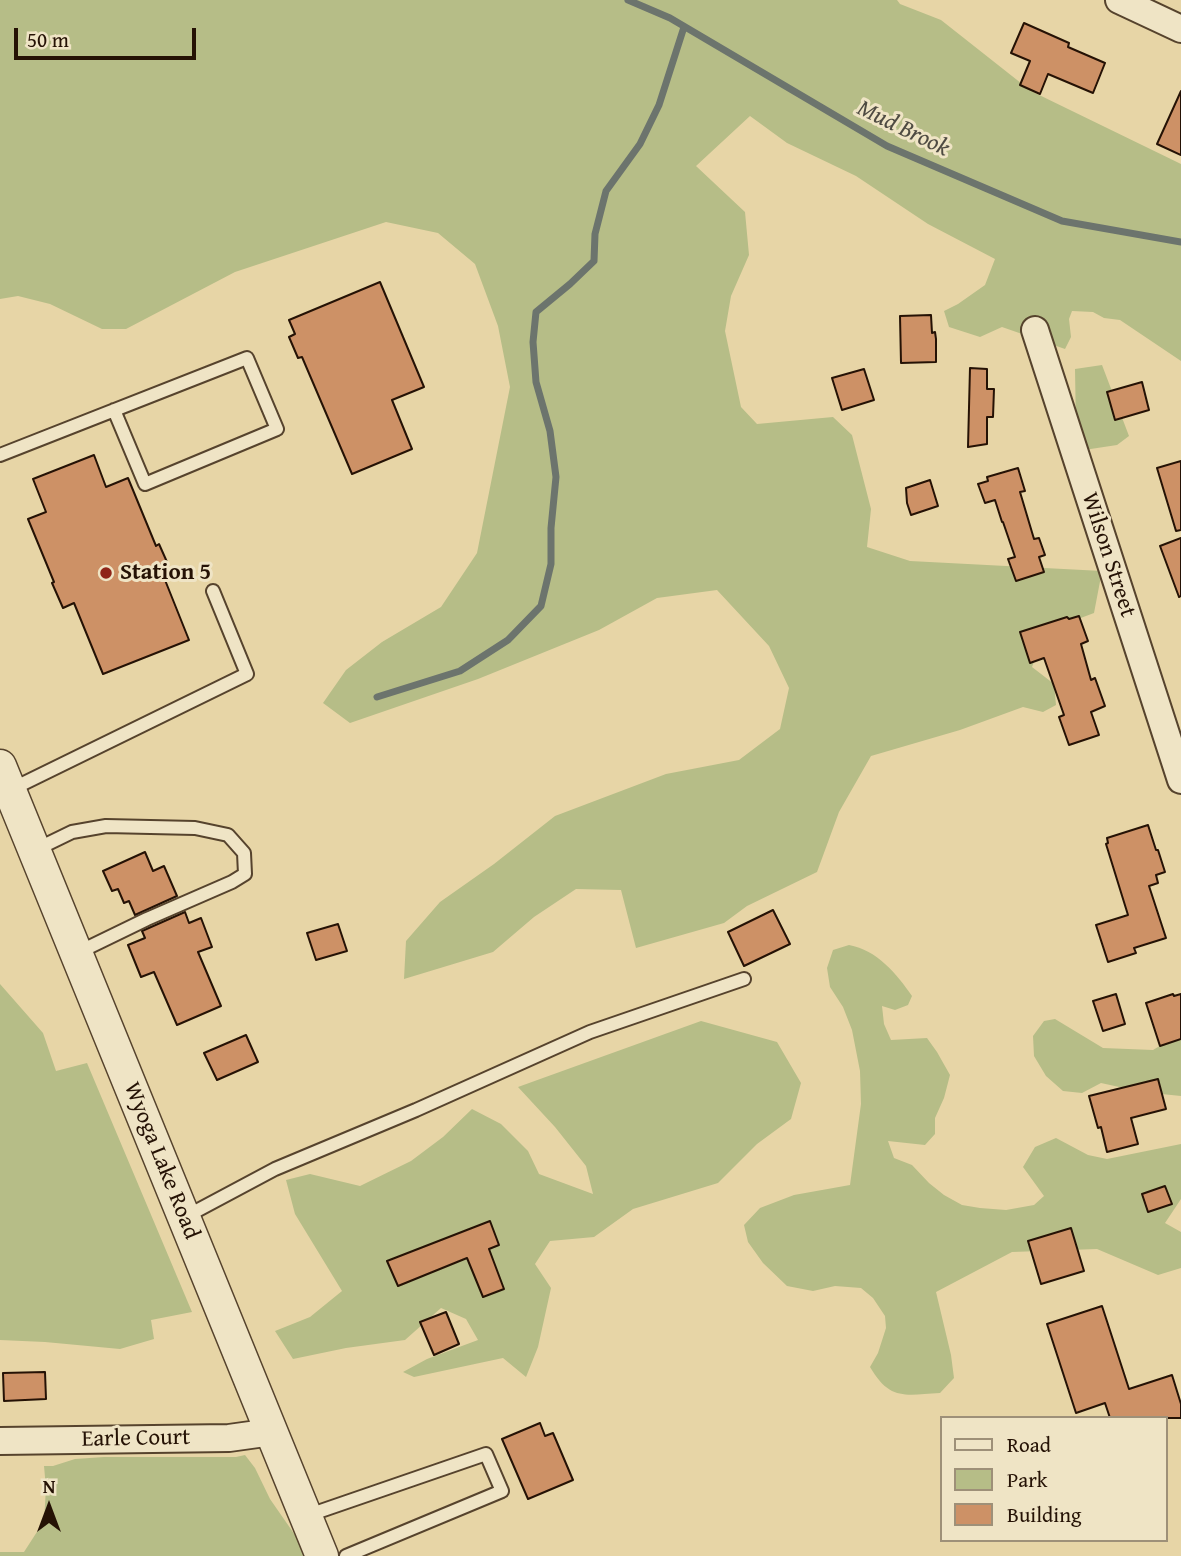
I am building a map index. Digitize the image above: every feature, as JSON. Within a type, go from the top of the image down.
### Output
[{"type":"street","points":[[1119,0],[1181,29]]},
{"type":"street","name":"Wilson Street","points":[[1035,330],[1181,780]]},
{"type":"street","name":"Wyoga Lake Road","points":[[5,778],[322,1556]]},
{"type":"street","name":"Earle Court","points":[[0,1441],[229,1438],[272,1432]]},
{"type":"lane","points":[[0,455],[114,410],[247,358],[277,429],[145,484],[114,410]]},
{"type":"lane","points":[[5,778],[247,674],[213,591]]},
{"type":"lane","points":[[34,850],[72,832],[106,826],[195,828],[228,835],[244,853],[245,874],[232,882],[76,953]]},
{"type":"lane","points":[[184,1217],[275,1170],[590,1032],[744,979]]},
{"type":"lane","points":[[306,1516],[486,1454],[502,1491],[346,1556]]},
{"type":"green space","points":[[0,0],[897,0],[900,4],[941,20],[1031,91],[1181,164],[1181,361],[1120,320],[1104,318],[1093,312],[1072,311],[1069,319],[1071,337],[1065,349],[1002,327],[980,337],[949,327],[944,311],[985,285],[995,259],[928,224],[856,176],[787,143],[750,116],[696,166],[745,212],[749,255],[731,296],[725,331],[741,407],[757,424],[833,417],[852,435],[871,509],[867,547],[910,561],[1102,571],[1094,613],[1046,631],[1032,667],[1054,684],[1056,705],[1043,712],[1023,707],[960,730],[871,756],[839,812],[817,872],[747,906],[724,923],[636,948],[621,890],[576,889],[534,917],[493,952],[404,979],[406,941],[440,902],[555,816],[666,774],[739,760],[780,729],[789,688],[769,646],[717,590],[657,598],[599,630],[478,679],[350,723],[323,703],[346,670],[382,642],[441,607],[477,553],[510,387],[498,326],[475,264],[438,233],[386,222],[235,272],[126,329],[102,329],[50,304],[18,296],[0,299]]},
{"type":"green space","points":[[1102,365],[1129,436],[1117,445],[1084,450],[1076,430],[1075,369]]},
{"type":"green space","points":[[849,945],[877,958],[900,979],[912,996],[908,1005],[895,1010],[882,1006],[884,1024],[891,1040],[927,1038],[950,1075],[935,1118],[935,1134],[925,1145],[888,1141],[894,1158],[912,1165],[944,1195],[962,1205],[1006,1210],[1034,1205],[1044,1196],[1023,1167],[1035,1147],[1056,1138],[1088,1155],[1107,1159],[1181,1144],[1181,1199],[1165,1223],[1181,1232],[1181,1268],[1158,1275],[1097,1249],[1012,1252],[936,1292],[954,1378],[940,1393],[899,1394],[884,1386],[870,1367],[886,1328],[885,1316],[873,1298],[861,1288],[835,1286],[813,1291],[787,1286],[763,1263],[748,1242],[744,1225],[760,1208],[794,1195],[850,1185],[861,1104],[860,1071],[852,1030],[843,1007],[830,987],[827,968],[833,950]]},
{"type":"green space","points":[[0,984],[43,1033],[56,1071],[87,1063],[192,1312],[151,1320],[154,1339],[120,1349],[0,1340]]},
{"type":"green space","points":[[1055,1019],[1103,1048],[1153,1050],[1181,1033],[1181,1096],[1142,1092],[1101,1083],[1082,1093],[1063,1091],[1046,1076],[1034,1056],[1033,1036],[1044,1021]]},
{"type":"green space","points":[[701,1021],[777,1042],[801,1083],[791,1119],[757,1144],[718,1183],[633,1209],[594,1237],[550,1241],[535,1264],[551,1288],[538,1347],[526,1377],[503,1358],[414,1377],[403,1372],[427,1359],[478,1340],[466,1319],[441,1308],[405,1340],[293,1359],[275,1331],[310,1317],[342,1291],[295,1214],[286,1180],[310,1174],[360,1186],[411,1161],[443,1137],[472,1109],[501,1124],[528,1151],[539,1174],[593,1194],[586,1166],[518,1087]]},
{"type":"green space","points":[[245,1455],[307,1556],[0,1556],[0,1552],[24,1552],[44,1521],[44,1466],[75,1459],[104,1457]]},
{"type":"building","points":[[1024,23],[1105,63],[1093,93],[1048,74],[1040,94],[1020,85],[1030,61],[1011,53]]},
{"type":"building","points":[[1181,91],[1181,155],[1157,144]]},
{"type":"building","points":[[380,282],[424,387],[392,400],[412,449],[352,474],[302,357],[298,358],[289,337],[295,334],[289,320]]},
{"type":"building","points":[[931,315],[932,333],[935,332],[936,339],[936,362],[901,363],[900,316]]},
{"type":"building","points":[[970,368],[987,369],[987,389],[994,389],[993,417],[987,417],[987,444],[968,447]]},
{"type":"building","points":[[864,369],[874,400],[842,410],[832,378]]},
{"type":"building","points":[[1142,382],[1149,410],[1115,420],[1107,392]]},
{"type":"building","name":"Station 5","points":[[94,455],[106,487],[128,478],[156,546],[159,544],[167,562],[159,565],[189,640],[103,674],[74,603],[63,608],[28,519],[46,512],[33,479]]},
{"type":"building","points":[[1181,461],[1181,530],[1176,531],[1157,468]]},
{"type":"building","points":[[1018,468],[1025,491],[1020,492],[1034,539],[1039,538],[1045,555],[1039,557],[1044,572],[1016,581],[1008,559],[1015,557],[995,500],[985,503],[978,484],[988,481],[987,477]]},
{"type":"building","points":[[930,480],[938,506],[911,515],[906,488]]},
{"type":"building","points":[[1181,538],[1181,596],[1179,597],[1160,546]]},
{"type":"building","points":[[1079,616],[1088,641],[1081,644],[1091,680],[1095,678],[1105,706],[1091,712],[1099,735],[1069,745],[1059,717],[1064,715],[1044,658],[1030,663],[1020,632],[1067,617],[1069,619]]},
{"type":"building","points":[[1148,825],[1165,872],[1156,875],[1158,883],[1149,886],[1166,938],[1134,948],[1136,953],[1108,962],[1096,925],[1128,915],[1106,844],[1107,838]]},
{"type":"building","points":[[145,852],[153,871],[164,866],[177,896],[135,915],[129,901],[124,903],[118,889],[112,891],[103,871]]},
{"type":"building","points":[[773,910],[790,944],[744,966],[728,932]]},
{"type":"building","points":[[185,912],[189,923],[201,918],[212,947],[198,952],[221,1006],[177,1025],[154,972],[141,977],[128,945],[145,938],[142,931]]},
{"type":"building","points":[[338,924],[347,951],[316,960],[307,933]]},
{"type":"building","points":[[1116,994],[1125,1024],[1103,1031],[1093,1001]]},
{"type":"building","points":[[1181,994],[1181,1039],[1160,1046],[1146,1003]]},
{"type":"building","points":[[246,1035],[258,1062],[217,1080],[204,1053]]},
{"type":"building","points":[[1158,1079],[1166,1109],[1131,1118],[1138,1144],[1107,1152],[1089,1096]]},
{"type":"building","points":[[1165,1186],[1172,1204],[1148,1212],[1142,1194]]},
{"type":"building","points":[[490,1221],[499,1245],[489,1249],[504,1289],[483,1297],[467,1258],[398,1286],[387,1261]]},
{"type":"building","points":[[1071,1228],[1084,1271],[1041,1284],[1028,1241]]},
{"type":"building","points":[[1102,1306],[1129,1389],[1172,1375],[1181,1404],[1181,1418],[1109,1416],[1105,1403],[1076,1413],[1047,1324]]},
{"type":"building","points":[[446,1312],[459,1344],[434,1355],[420,1322]]},
{"type":"building","points":[[45,1372],[46,1399],[4,1401],[3,1373]]},
{"type":"building","points":[[540,1423],[545,1436],[553,1433],[573,1480],[528,1499],[502,1439]]},
{"type":"waterway","name":"Mud Brook","points":[[628,0],[670,18],[887,146],[1062,221],[1181,242]]},
{"type":"waterway","points":[[377,697],[460,671],[508,640],[541,606],[551,564],[556,477],[550,431],[536,382],[533,342],[536,312],[594,261],[595,234],[606,191],[640,144],[659,105],[684,27]]},
{"type":"place","name":"Station 5","points":[[106,573]]}]
